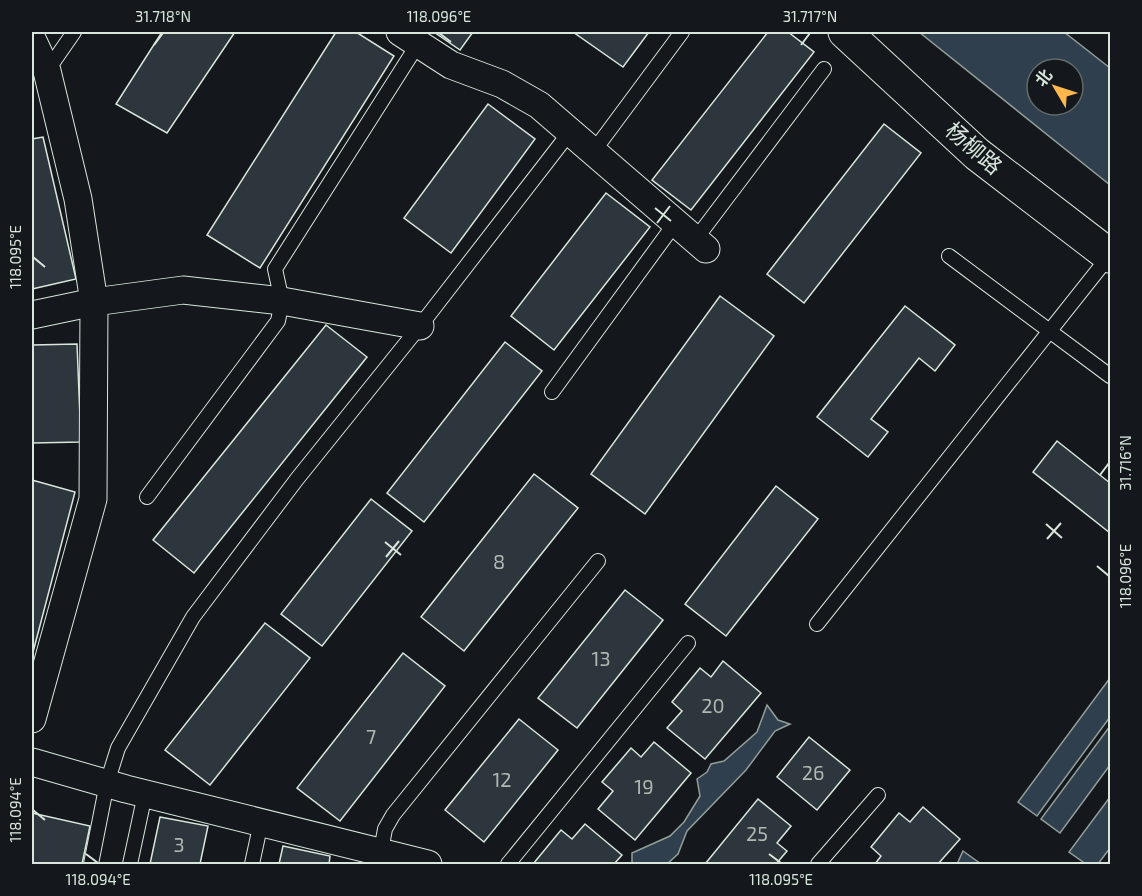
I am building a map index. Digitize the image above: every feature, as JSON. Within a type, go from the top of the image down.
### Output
[{"type":"street","name":"杨柳路","points":[[845,32],[977,154],[1110,256]]},
{"type":"street","points":[[409,38],[451,65],[502,84],[539,105],[692,237]]},
{"type":"street","points":[[32,39],[47,71],[78,200],[94,302],[93,499],[32,719]]},
{"type":"street","points":[[32,315],[94,302],[183,291],[282,301],[420,326]]},
{"type":"street","points":[[32,762],[145,794],[261,822],[380,859],[428,864]]},
{"type":"lane","points":[[47,71],[74,32]]},
{"type":"lane","points":[[593,152],[682,32]]},
{"type":"lane","points":[[147,497],[278,321],[282,301],[275,269],[409,38]]},
{"type":"lane","points":[[552,392],[692,237],[824,69]]},
{"type":"lane","points":[[90,864],[106,783],[118,748],[193,617],[297,479],[420,326],[570,132]]},
{"type":"lane","points":[[949,256],[1110,376]]},
{"type":"lane","points":[[818,624],[1110,256]]},
{"type":"lane","points":[[380,859],[385,829],[393,815],[598,561]]},
{"type":"lane","points":[[508,864],[688,643]]},
{"type":"lane","points":[[130,864],[145,794]]},
{"type":"lane","points":[[818,864],[878,795]]},
{"type":"lane","points":[[252,864],[261,822]]},
{"type":"water","points":[[919,32],[1064,32],[1110,68],[1110,185],[1025,117],[1085,117],[1085,57],[1025,57],[1025,117]]},
{"type":"water","points":[[1110,678],[1110,717],[1037,816],[1018,802]]},
{"type":"water","points":[[767,705],[778,720],[790,724],[775,731],[746,770],[687,831],[678,854],[667,864],[632,864],[632,853],[670,836],[684,822],[700,796],[697,779],[707,772],[711,764],[724,761],[757,732]]},
{"type":"water","points":[[1110,726],[1110,765],[1060,833],[1041,819]]},
{"type":"water","points":[[1110,797],[1110,848],[1098,864],[1086,864],[1069,852]]},
{"type":"water","points":[[963,851],[981,864],[957,864]]},
{"type":"building","points":[[162,32],[235,32],[167,133],[116,104]]},
{"type":"building","points":[[336,32],[356,32],[394,56],[260,268],[207,235]]},
{"type":"building","points":[[434,32],[473,32],[460,50]]},
{"type":"building","points":[[573,32],[649,32],[623,67]]},
{"type":"building","points":[[768,32],[788,32],[814,52],[691,210],[652,180]]},
{"type":"building","points":[[488,104],[535,139],[451,253],[404,218]]},
{"type":"building","points":[[884,124],[921,153],[804,303],[767,274]]},
{"type":"building","points":[[43,137],[76,279],[32,289],[32,139]]},
{"type":"building","points":[[606,193],[650,227],[554,350],[511,316]]},
{"type":"building","points":[[720,296],[774,336],[645,514],[591,474]]},
{"type":"building","points":[[905,306],[955,345],[935,371],[919,358],[871,419],[888,432],[868,457],[817,417]]},
{"type":"building","points":[[326,325],[367,357],[194,573],[153,540]]},
{"type":"building","points":[[505,342],[542,371],[424,522],[387,493]]},
{"type":"building","points":[[77,344],[81,442],[32,443],[32,345]]},
{"type":"building","points":[[1057,441],[1110,483],[1110,533],[1033,472]]},
{"type":"building","points":[[534,474],[578,508],[464,651],[421,617]]},
{"type":"building","points":[[32,480],[75,492],[32,656]]},
{"type":"building","points":[[776,486],[818,519],[726,636],[685,604]]},
{"type":"building","points":[[371,499],[412,531],[322,646],[281,614]]},
{"type":"building","points":[[625,590],[663,620],[577,728],[538,698]]},
{"type":"building","points":[[265,623],[310,658],[210,785],[165,750]]},
{"type":"building","points":[[403,653],[445,686],[340,821],[297,788]]},
{"type":"building","points":[[723,661],[761,693],[705,759],[667,728],[682,711],[672,702],[700,668],[711,677]]},
{"type":"building","points":[[519,719],[558,750],[484,842],[445,810]]},
{"type":"building","points":[[809,737],[850,770],[817,810],[777,777]]},
{"type":"building","points":[[654,742],[691,773],[635,840],[598,809],[613,791],[602,782],[631,748],[641,757]]},
{"type":"building","points":[[758,799],[791,826],[777,843],[787,851],[776,864],[705,864]]},
{"type":"building","points":[[923,807],[960,839],[938,864],[875,864],[881,856],[871,847],[899,813],[910,822]]},
{"type":"building","points":[[32,813],[90,826],[82,864],[32,864]]},
{"type":"building","points":[[160,817],[208,826],[200,864],[150,864]]},
{"type":"building","points":[[585,824],[622,855],[614,864],[533,864],[561,830],[572,839]]},
{"type":"building","points":[[283,846],[330,856],[329,864],[279,864]]}]
